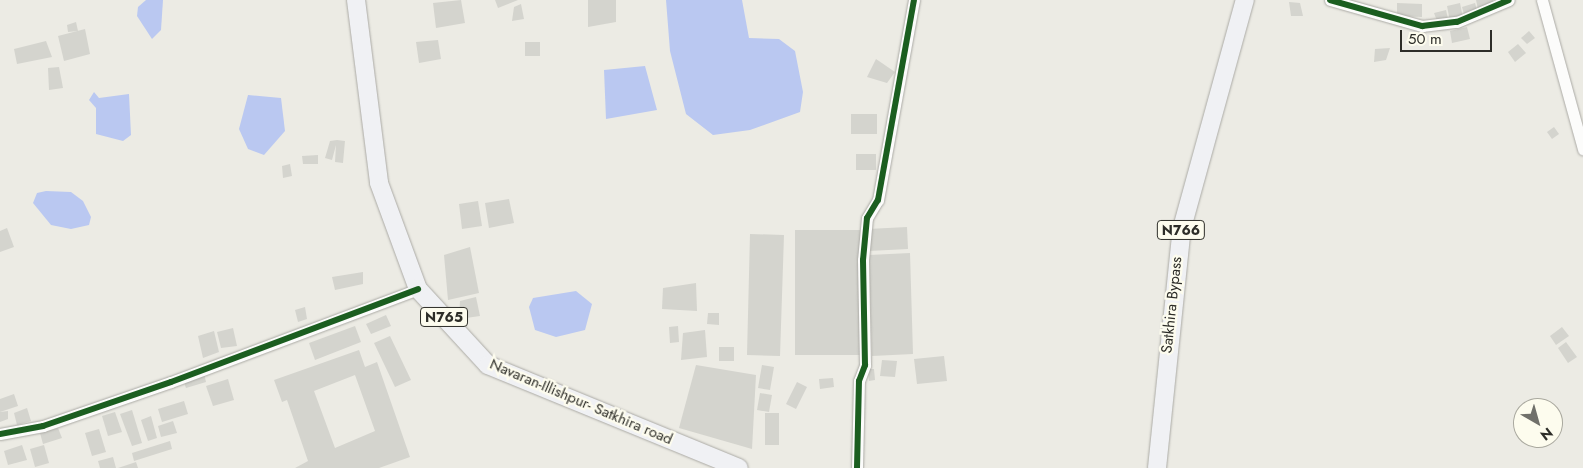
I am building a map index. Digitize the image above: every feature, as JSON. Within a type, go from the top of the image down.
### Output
[{"type":"highway","name":"Navaran-Illishpur- Satkhira road","points":[[356,0],[379,183],[418,289],[488,365],[739,468]]},
{"type":"highway","name":"Satkhira Bypass","points":[[1157,468],[1182,228],[1245,0]]},
{"type":"street","points":[[857,468],[859,381],[865,365],[863,260],[867,218],[878,200],[914,0]]},
{"type":"street","points":[[1330,0],[1422,26],[1457,22],[1509,0]]},
{"type":"street","points":[[1542,0],[1583,149]]},
{"type":"street","points":[[0,434],[43,426],[162,385],[418,289]]},
{"type":"water","points":[[146,0],[163,0],[161,30],[152,39],[137,16],[138,7]]},
{"type":"water","points":[[666,0],[742,0],[749,38],[779,39],[795,51],[803,92],[800,112],[750,130],[713,135],[686,114],[670,51]]},
{"type":"water","points":[[645,66],[657,110],[606,119],[604,70]]},
{"type":"water","points":[[94,92],[99,98],[129,94],[131,135],[123,141],[96,134],[96,108],[89,100]]},
{"type":"water","points":[[248,95],[281,98],[285,131],[264,155],[248,149],[239,129]]},
{"type":"water","points":[[46,191],[71,192],[83,201],[91,217],[89,225],[71,229],[51,225],[33,203],[37,193]]},
{"type":"water","points":[[576,291],[592,304],[585,330],[556,337],[535,330],[529,307],[533,298]]},
{"type":"building","points":[[461,0],[465,23],[436,28],[433,3]]},
{"type":"building","points":[[495,0],[518,0],[498,8]]},
{"type":"building","points":[[588,0],[616,0],[616,22],[588,27]]},
{"type":"building","points":[[1476,0],[1493,0],[1494,5],[1478,9]]},
{"type":"building","points":[[1289,2],[1300,3],[1303,16],[1291,16]]},
{"type":"building","points":[[1397,3],[1422,4],[1422,17],[1397,16]]},
{"type":"building","points":[[1460,3],[1463,18],[1450,21],[1447,6]]},
{"type":"building","points":[[1475,3],[1477,10],[1464,14],[1462,7]]},
{"type":"building","points":[[521,4],[524,19],[512,21],[514,7]]},
{"type":"building","points":[[1446,10],[1448,19],[1437,21],[1434,13]]},
{"type":"building","points":[[76,22],[78,31],[68,32],[67,25]]},
{"type":"building","points":[[1467,27],[1470,39],[1452,43],[1450,31]]},
{"type":"building","points":[[85,29],[90,54],[64,61],[58,36]]},
{"type":"building","points":[[1529,31],[1535,38],[1527,44],[1521,38]]},
{"type":"building","points":[[438,40],[441,59],[419,63],[416,42]]},
{"type":"building","points":[[46,41],[52,57],[17,64],[14,49]]},
{"type":"building","points":[[525,42],[540,42],[540,56],[525,56]]},
{"type":"building","points":[[1518,44],[1526,53],[1515,62],[1508,52]]},
{"type":"building","points":[[1390,48],[1386,60],[1374,62],[1375,49]]},
{"type":"building","points":[[876,59],[895,72],[887,83],[867,77]]},
{"type":"building","points":[[59,67],[63,88],[49,90],[48,68]]},
{"type":"building","points":[[851,114],[877,114],[877,134],[851,134]]},
{"type":"building","points":[[1554,127],[1559,134],[1552,139],[1547,132]]},
{"type":"building","points":[[330,141],[345,141],[343,163],[335,162],[336,145],[332,160],[325,158]]},
{"type":"building","points":[[856,154],[876,154],[876,170],[856,170]]},
{"type":"building","points":[[318,155],[318,164],[303,164],[302,156]]},
{"type":"building","points":[[290,164],[292,176],[283,178],[282,166]]},
{"type":"building","points":[[509,199],[514,223],[489,228],[485,203]]},
{"type":"building","points":[[478,201],[482,226],[462,229],[459,204]]},
{"type":"building","points":[[907,227],[908,249],[869,251],[868,229]]},
{"type":"building","points":[[7,228],[14,247],[0,252],[0,231]]},
{"type":"building","points":[[795,230],[860,230],[861,355],[795,355]]},
{"type":"building","points":[[750,234],[784,235],[780,356],[747,355]]},
{"type":"building","points":[[470,247],[479,293],[448,300],[444,255]]},
{"type":"building","points":[[910,253],[913,354],[872,356],[869,255]]},
{"type":"building","points":[[363,272],[363,284],[335,290],[332,277]]},
{"type":"building","points":[[696,283],[697,311],[662,309],[663,288]]},
{"type":"building","points":[[476,297],[480,316],[459,319],[460,301]]},
{"type":"building","points":[[305,307],[307,319],[298,322],[295,310]]},
{"type":"building","points":[[708,313],[719,313],[719,325],[707,324]]},
{"type":"building","points":[[386,315],[391,326],[371,334],[366,324]]},
{"type":"building","points":[[355,326],[361,342],[315,360],[309,343]]},
{"type":"building","points":[[678,326],[679,342],[670,343],[669,327]]},
{"type":"building","points":[[1562,327],[1569,336],[1556,345],[1550,336]]},
{"type":"building","points":[[233,328],[237,346],[221,348],[217,332]]},
{"type":"building","points":[[705,330],[707,357],[681,360],[683,333]]},
{"type":"building","points":[[214,331],[219,352],[203,358],[198,336]]},
{"type":"building","points":[[390,336],[411,380],[395,387],[374,343]]},
{"type":"building","points":[[1566,342],[1577,357],[1568,363],[1558,348]]},
{"type":"building","points":[[719,347],[734,347],[734,361],[719,361]]},
{"type":"building","points":[[359,350],[365,367],[377,362],[410,457],[379,468],[295,468],[308,461],[287,400],[282,402],[274,380]],"holes":[[[355,375],[375,431],[335,448],[314,391]]]},
{"type":"building","points":[[944,356],[947,381],[917,384],[914,359]]},
{"type":"building","points":[[882,360],[897,361],[895,377],[880,376]]},
{"type":"building","points":[[696,365],[756,375],[752,449],[679,428]]},
{"type":"building","points":[[762,365],[774,367],[770,390],[758,388]]},
{"type":"building","points":[[868,369],[874,369],[875,380],[869,381]]},
{"type":"building","points":[[204,373],[206,382],[186,388],[183,380]]},
{"type":"building","points":[[833,378],[834,387],[820,389],[819,379]]},
{"type":"building","points":[[228,379],[234,400],[213,406],[206,386]]},
{"type":"building","points":[[797,382],[807,387],[796,409],[786,404]]},
{"type":"building","points":[[760,393],[772,395],[769,412],[757,410]]},
{"type":"building","points":[[14,394],[18,406],[0,412],[0,399]]},
{"type":"building","points":[[184,401],[188,414],[162,422],[158,409]]},
{"type":"building","points":[[27,408],[31,421],[17,425],[14,413]]},
{"type":"building","points":[[132,410],[142,443],[132,446],[120,414]]},
{"type":"building","points":[[8,411],[8,419],[0,422],[0,412]]},
{"type":"building","points":[[115,412],[122,432],[108,436],[102,416]]},
{"type":"building","points":[[765,413],[779,413],[779,445],[765,445]]},
{"type":"building","points":[[151,416],[157,438],[148,441],[141,420]]},
{"type":"building","points":[[173,421],[177,433],[161,437],[158,426]]},
{"type":"building","points":[[58,428],[62,438],[43,444],[40,433]]},
{"type":"building","points":[[99,429],[106,452],[92,456],[85,433]]},
{"type":"building","points":[[170,441],[172,449],[134,461],[132,453]]},
{"type":"building","points":[[22,445],[27,460],[8,465],[4,451]]},
{"type":"building","points":[[44,445],[49,463],[35,467],[30,449]]},
{"type":"building","points":[[113,457],[116,468],[100,468],[98,461]]},
{"type":"building","points":[[136,462],[138,468],[118,468]]},
{"type":"cycle path","points":[[857,468],[859,381],[865,365],[863,260],[867,218],[878,200],[914,0]]},
{"type":"cycle path","points":[[1330,0],[1422,26],[1457,22],[1509,0]]},
{"type":"cycle path","points":[[0,434],[43,426],[171,382],[418,289]]}]
